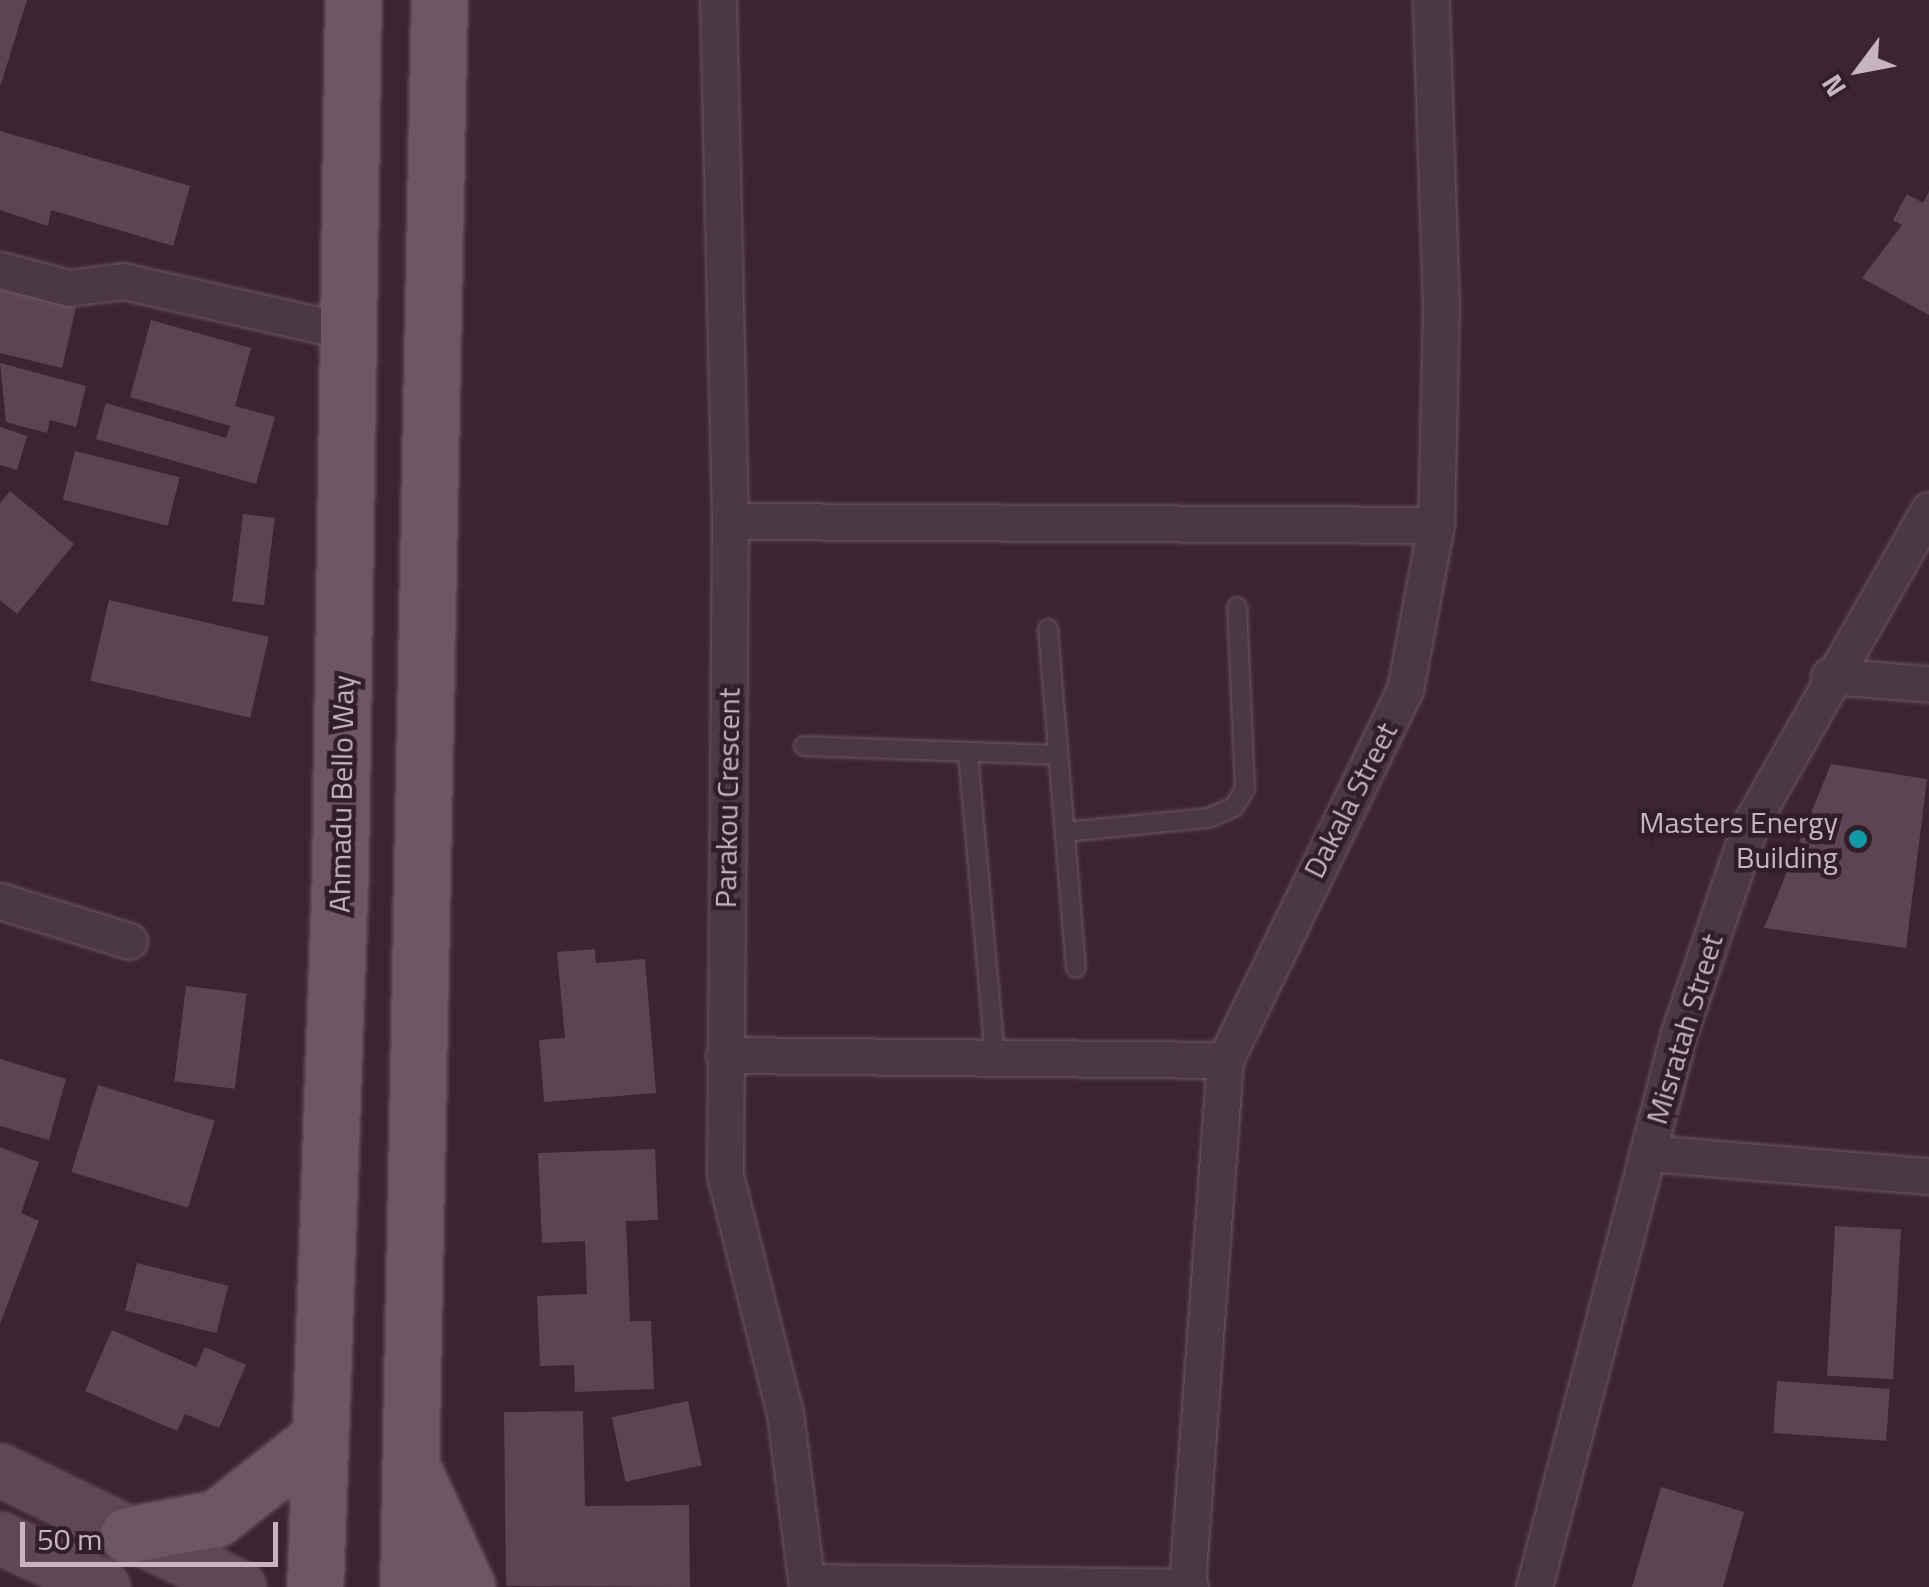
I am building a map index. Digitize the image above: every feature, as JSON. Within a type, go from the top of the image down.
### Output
[{"type":"main road","name":"Ahmadu Bello Way","points":[[315,1587],[349,332],[353,0]]},
{"type":"main road","points":[[408,1587],[439,0]]},
{"type":"main road","points":[[128,1535],[217,1518],[320,1437]]},
{"type":"main road","points":[[411,1464],[467,1587]]},
{"type":"main road","points":[[0,1470],[240,1587]]},
{"type":"main road","points":[[0,1538],[56,1577],[104,1587]]},
{"type":"street","name":"Parakou Crescent","points":[[718,0],[730,521],[725,1175],[785,1413],[807,1584]]},
{"type":"street","name":"Dakala Street","points":[[1180,1586],[1224,1060],[1406,690],[1436,526],[1442,308],[1431,0]]},
{"type":"street","points":[[0,270],[69,288],[122,280],[349,332]]},
{"type":"street","name":"Misratah Street","points":[[1534,1587],[1647,1153],[1751,822],[1829,676],[1929,510]]},
{"type":"street","points":[[730,521],[1436,526]]},
{"type":"street","points":[[1829,676],[1929,684]]},
{"type":"street","points":[[0,901],[129,941]]},
{"type":"street","points":[[724,1055],[1224,1060]]},
{"type":"street","points":[[1647,1153],[1929,1176]]},
{"type":"street","points":[[807,1584],[1180,1586]]},
{"type":"lane","points":[[1064,832],[1209,818],[1234,807],[1245,789],[1237,608]]},
{"type":"lane","points":[[1048,630],[1076,968]]},
{"type":"lane","points":[[804,746],[1058,755]]},
{"type":"lane","points":[[968,754],[994,1058]]},
{"type":"building","points":[[0,0],[27,0],[1,84],[0,84]]},
{"type":"building","points":[[0,131],[190,186],[173,246],[51,210],[48,226],[0,210]]},
{"type":"building","points":[[1929,191],[1929,315],[1862,278],[1902,225],[1893,220],[1907,194],[1923,203]]},
{"type":"building","points":[[0,289],[76,307],[62,368],[0,353]]},
{"type":"building","points":[[151,320],[251,348],[235,406],[275,417],[256,484],[96,439],[106,403],[226,438],[230,426],[130,397]]},
{"type":"building","points":[[0,363],[86,386],[76,427],[50,420],[47,433],[6,422]]},
{"type":"building","points":[[0,427],[27,436],[17,470],[0,465]]},
{"type":"building","points":[[75,451],[180,477],[168,526],[63,500]]},
{"type":"building","points":[[10,491],[74,544],[17,614],[0,600],[0,503]]},
{"type":"building","points":[[243,514],[275,518],[264,605],[232,601]]},
{"type":"building","points":[[109,600],[269,637],[250,718],[90,681]]},
{"type":"building","name":"Masters Energy Building","points":[[1831,764],[1927,779],[1906,948],[1764,928]]},
{"type":"building","points":[[595,949],[596,963],[645,959],[656,1093],[544,1102],[539,1040],[565,1038],[557,952]]},
{"type":"building","points":[[186,986],[247,993],[235,1089],[174,1081]]},
{"type":"building","points":[[0,1059],[66,1079],[49,1140],[0,1126]]},
{"type":"building","points":[[98,1085],[215,1121],[188,1208],[71,1172]]},
{"type":"building","points":[[0,1147],[39,1162],[21,1213],[39,1221],[0,1324]]},
{"type":"building","points":[[655,1149],[658,1220],[626,1221],[630,1321],[651,1321],[654,1389],[575,1392],[574,1365],[540,1366],[537,1296],[587,1294],[585,1241],[542,1243],[538,1153]]},
{"type":"building","points":[[1835,1226],[1901,1229],[1893,1379],[1827,1376]]},
{"type":"building","points":[[137,1263],[228,1286],[216,1333],[125,1311]]},
{"type":"building","points":[[112,1330],[196,1367],[205,1347],[246,1365],[219,1428],[185,1414],[177,1431],[85,1391]]},
{"type":"building","points":[[1777,1381],[1890,1389],[1886,1441],[1773,1433]]},
{"type":"building","points":[[688,1401],[702,1466],[625,1482],[612,1417]]},
{"type":"building","points":[[583,1411],[585,1506],[689,1505],[690,1587],[506,1586],[504,1412]]},
{"type":"building","points":[[1661,1487],[1744,1512],[1723,1587],[1632,1587]]},
{"type":"place","name":"Masters Energy Building","points":[[1858,839]]}]
